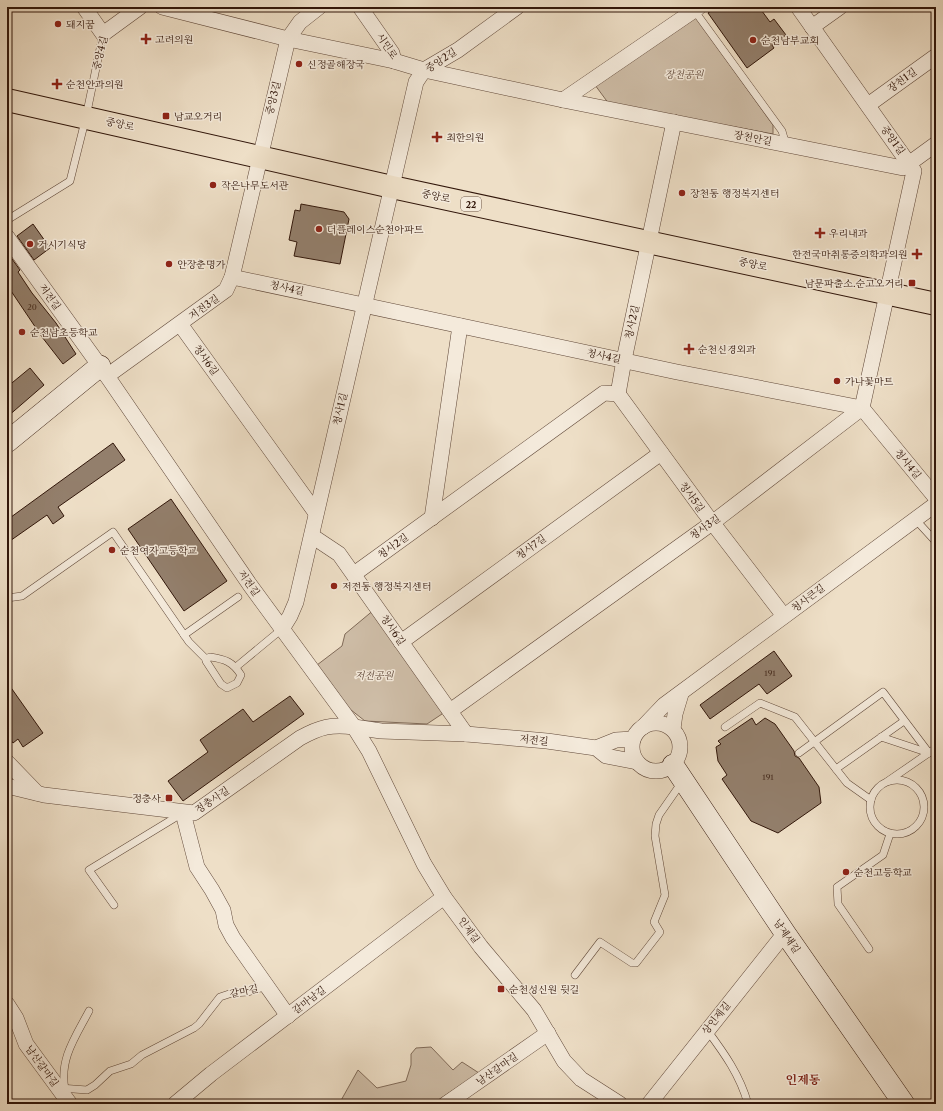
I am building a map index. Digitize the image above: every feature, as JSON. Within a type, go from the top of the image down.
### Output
[{"type":"main road","name":"중앙로","points":[[7,100],[392,187],[936,304]]},
{"type":"street","points":[[84,7],[103,34]]},
{"type":"street","name":"중앙4길","points":[[103,34],[140,7]]},
{"type":"street","points":[[162,7],[288,39],[394,61]]},
{"type":"street","name":"중앙3길","points":[[259,156],[288,39],[300,22],[319,7]]},
{"type":"street","name":"시민로","points":[[360,7],[392,53],[394,61],[424,70]]},
{"type":"street","name":"중앙2길","points":[[392,187],[416,82],[424,70],[458,50],[517,7]]},
{"type":"street","name":"중앙1길","points":[[798,7],[914,171],[887,294]]},
{"type":"street","points":[[812,27],[840,7]]},
{"type":"street","points":[[563,100],[697,9]]},
{"type":"street","name":"장천1길","points":[[868,105],[936,56]]},
{"type":"street","name":"장천안길","points":[[424,70],[563,100],[903,168],[936,144]]},
{"type":"street","name":"청사2길","points":[[354,574],[604,393],[618,394],[674,122]]},
{"type":"street","name":"저전3길","points":[[7,442],[103,371],[180,324],[226,290],[232,277],[259,156]]},
{"type":"street","name":"청사1길","points":[[282,629],[296,602],[392,187]]},
{"type":"street","name":"저전길","points":[[7,237],[103,371],[282,629],[354,727],[381,731],[466,734],[547,741],[596,748],[616,740],[633,739]]},
{"type":"street","name":"청사4길","points":[[232,277],[460,326],[862,408],[936,498]]},
{"type":"street","points":[[862,408],[887,294]]},
{"type":"street","name":"청사6길","points":[[180,324],[316,513]]},
{"type":"street","points":[[432,518],[460,326]]},
{"type":"street","name":"청사5길","points":[[618,394],[712,523],[784,616]]},
{"type":"street","name":"청사3길","points":[[450,711],[712,523],[862,408]]},
{"type":"street","name":"청사7길","points":[[401,642],[661,453]]},
{"type":"street","name":"청사큰길","points":[[643,727],[664,705],[681,694],[936,504]]},
{"type":"street","name":"청사6길","points":[[312,536],[339,554],[466,734]]},
{"type":"street","points":[[673,729],[675,714],[681,694]]},
{"type":"street","points":[[659,723],[673,729],[678,736],[681,747],[678,759],[678,773],[666,770],[650,771],[637,762],[632,751],[633,739],[643,727],[659,723]]},
{"type":"street","name":"정충사길","points":[[7,786],[38,793],[183,813],[194,813],[300,738],[318,728],[339,725],[354,727]]},
{"type":"street","name":"인제길","points":[[354,727],[369,751],[420,857],[444,897],[481,947],[534,1010],[564,1061],[581,1079],[620,1104]]},
{"type":"street","name":"저전길","points":[[596,748],[606,756],[637,762]]},
{"type":"street","points":[[7,762],[38,793]]},
{"type":"street","name":"남제새길","points":[[678,773],[784,933],[904,1104]]},
{"type":"street","name":"갈마길","points":[[183,813],[197,867],[223,910],[226,925],[233,938],[267,986]]},
{"type":"street","name":"갈마남길","points":[[175,1104],[211,1074],[444,897]]},
{"type":"street","name":"상인제길","points":[[649,1104],[706,1029],[784,933]]},
{"type":"street","points":[[267,986],[288,1016]]},
{"type":"street","name":"남산갈마길","points":[[7,1004],[16,1018],[26,1044],[61,1088],[70,1104]]},
{"type":"street","name":"남산갈마길","points":[[446,1104],[548,1033]]},
{"type":"lane","points":[[697,9],[782,131],[786,144]]},
{"type":"lane","name":"중앙4길","points":[[86,117],[103,34]]},
{"type":"lane","points":[[7,220],[70,181],[86,117]]},
{"type":"lane","points":[[915,519],[936,542]]},
{"type":"lane","points":[[7,598],[22,596],[113,532],[184,634],[196,650],[206,658],[206,661],[221,684],[227,688],[237,683],[241,675],[236,667],[229,661],[210,657],[206,658]]},
{"type":"lane","points":[[184,634],[238,597]]},
{"type":"lane","points":[[236,667],[282,629]]},
{"type":"lane","points":[[799,753],[814,740],[883,692],[929,753]]},
{"type":"lane","points":[[725,727],[760,703],[795,717],[847,784],[871,800]]},
{"type":"lane","points":[[836,769],[904,721]]},
{"type":"lane","points":[[881,737],[929,753]]},
{"type":"lane","points":[[882,785],[896,780],[904,781],[917,789],[924,803],[924,811],[918,825],[905,833],[890,834],[878,827],[874,821],[871,814],[871,800],[873,794],[882,785],[936,748]]},
{"type":"lane","points":[[575,975],[600,942],[632,963],[636,963],[660,932],[654,922],[665,895],[655,836],[656,824],[678,773]]},
{"type":"lane","points":[[114,905],[89,870],[183,813]]},
{"type":"lane","points":[[869,949],[838,904],[837,887],[884,855],[890,834]]},
{"type":"lane","name":"갈마길","points":[[61,1088],[86,1090],[95,1085],[110,1071],[130,1064],[142,1055],[194,1028],[199,1024],[220,997],[232,993],[248,992],[267,986]]},
{"type":"lane","points":[[61,1088],[63,1068],[71,1046],[89,1011]]},
{"type":"lane","points":[[706,1029],[732,1065],[743,1088],[748,1104]]},
{"type":"green space","name":"장천공원","points":[[694,15],[773,125],[773,134],[609,104],[595,85]]},
{"type":"green space","name":"저전공원","points":[[375,609],[444,710],[442,714],[427,724],[365,721],[346,706],[317,665],[342,646],[345,634]]},
{"type":"green space","points":[[431,1047],[453,1070],[462,1062],[479,1073],[432,1104],[339,1104],[358,1070],[377,1088],[406,1081],[411,1065],[411,1054],[416,1048]]},
{"type":"building","name":"순천남부교회","points":[[716,7],[759,7],[770,22],[774,19],[786,35],[772,45],[774,48],[747,68],[708,13]]},
{"type":"building","name":"더플레이스순천아파트","points":[[301,204],[344,212],[349,219],[340,264],[294,256],[297,242],[289,240],[295,210],[300,211]]},
{"type":"building","points":[[33,224],[50,248],[34,260],[17,236]]},
{"type":"building","points":[[7,252],[20,270],[18,272],[32,293],[56,323],[76,354],[63,364],[42,337],[7,285]]},
{"type":"building","points":[[30,368],[44,385],[7,417],[7,387]]},
{"type":"building","points":[[113,443],[125,460],[58,507],[64,516],[53,524],[47,515],[7,543],[7,520]]},
{"type":"building","points":[[171,499],[227,581],[184,611],[128,529]]},
{"type":"building","points":[[774,651],[792,676],[767,694],[759,684],[710,719],[700,705]]},
{"type":"building","points":[[7,682],[43,733],[23,747],[18,739],[13,743],[7,735]]},
{"type":"building","points":[[290,696],[304,714],[183,801],[168,781],[208,752],[200,740],[243,709],[253,722]]},
{"type":"building","points":[[752,718],[756,725],[765,718],[775,724],[794,751],[795,756],[799,758],[819,787],[821,803],[778,833],[751,821],[722,779],[727,775],[718,761],[716,747],[721,744],[718,741]]},
{"type":"place","name":"돼지꿈","points":[[58,24]]},
{"type":"place","name":"고려의원","points":[[146,39]]},
{"type":"place","name":"순천남부교회","points":[[753,40]]},
{"type":"place","name":"신정골해장국","points":[[299,64]]},
{"type":"place","name":"순천안과의원","points":[[57,84]]},
{"type":"place","name":"남교오거리","points":[[166,116]]},
{"type":"place","name":"최한의원","points":[[437,137]]},
{"type":"place","name":"작은나무도서관","points":[[213,185]]},
{"type":"place","name":"장천동 행정복지센터","points":[[682,193]]},
{"type":"place","name":"더플레이스순천아파트","points":[[319,229]]},
{"type":"place","name":"우리내과","points":[[820,233]]},
{"type":"place","name":"거시기식당","points":[[30,244]]},
{"type":"place","name":"한전국마취통증의학과의원","points":[[917,254]]},
{"type":"place","name":"안장춘명가","points":[[169,264]]},
{"type":"place","name":"남문파출소.순고오거리","points":[[912,283]]},
{"type":"place","name":"순천남초등학교","points":[[22,332]]},
{"type":"place","name":"순천신경외과","points":[[689,349]]},
{"type":"place","name":"가나꽃마트","points":[[837,381]]},
{"type":"place","name":"순천여자고등학교","points":[[112,550]]},
{"type":"place","name":"저전동 행정복지센터","points":[[334,586]]},
{"type":"place","name":"정충사","points":[[169,798]]},
{"type":"place","name":"순천고등학교","points":[[846,872]]},
{"type":"place","name":"순천성신원 뒷길","points":[[501,989]]},
{"type":"district","name":"인제동","points":[[803,1079]]}]
